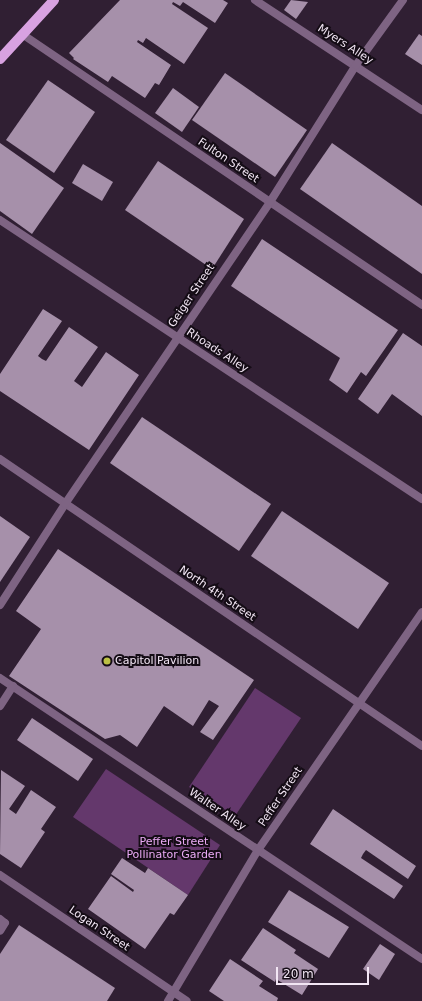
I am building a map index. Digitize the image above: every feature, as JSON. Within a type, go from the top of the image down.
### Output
[{"type":"main road","points":[[0,59],[54,0]]},
{"type":"street","name":"Myers Alley","points":[[255,0],[356,65],[422,110]]},
{"type":"street","name":"Geiger Street","points":[[0,605],[64,504],[270,202],[356,65],[403,0]]},
{"type":"street","name":"Fulton Street","points":[[22,34],[422,305]]},
{"type":"street","name":"Rhoads Alley","points":[[0,220],[422,500]]},
{"type":"street","name":"North 4th Street","points":[[0,459],[64,504],[422,746]]},
{"type":"street","name":"Peffer Street","points":[[168,1001],[258,850],[422,612]]},
{"type":"street","name":"Walter Alley","points":[[0,678],[422,959]]},
{"type":"street","points":[[0,706],[13,686]]},
{"type":"street","name":"Logan Street","points":[[0,875],[187,1001]]},
{"type":"street","points":[[0,919],[5,923],[0,931]]},
{"type":"green space","points":[[255,688],[301,718],[235,816],[189,787]]},
{"type":"green space","name":"Peffer Street Pollinator Garden","points":[[106,769],[220,845],[188,895],[73,817]]},
{"type":"building","points":[[120,0],[223,0],[228,3],[215,23],[183,2],[180,6],[173,2],[172,4],[208,28],[184,64],[146,38],[143,43],[138,40],[137,42],[171,65],[159,85],[155,83],[145,98],[112,76],[108,82],[73,59],[74,58],[69,53]]},
{"type":"building","points":[[291,0],[308,2],[296,19],[284,10]]},
{"type":"building","points":[[419,34],[422,36],[422,65],[405,54]]},
{"type":"building","points":[[225,73],[307,130],[275,177],[192,120]]},
{"type":"building","points":[[48,80],[95,112],[54,173],[6,140]]},
{"type":"building","points":[[173,88],[199,107],[182,132],[155,113]]},
{"type":"building","points":[[0,143],[64,188],[32,234],[0,211]]},
{"type":"building","points":[[332,143],[422,206],[422,274],[300,189]]},
{"type":"building","points":[[158,161],[244,219],[212,269],[125,210]]},
{"type":"building","points":[[83,164],[113,182],[102,201],[72,183]]},
{"type":"building","points":[[262,239],[398,330],[366,376],[361,372],[347,393],[329,380],[340,358],[231,286]]},
{"type":"building","points":[[43,309],[62,321],[38,356],[42,359],[46,361],[69,327],[98,347],[74,381],[82,387],[106,352],[139,375],[89,450],[0,391],[0,374]]},
{"type":"building","points":[[403,333],[422,346],[422,416],[392,394],[378,414],[358,399]]},
{"type":"building","points":[[142,417],[271,504],[239,551],[110,463]]},
{"type":"building","points":[[282,511],[389,583],[358,629],[251,556]]},
{"type":"building","points":[[0,516],[30,537],[0,582]]},
{"type":"building","name":"Capitol Pavilion","points":[[58,549],[254,680],[213,740],[200,732],[219,706],[209,700],[193,726],[164,706],[137,747],[120,735],[105,739],[9,676],[41,629],[16,611]]},
{"type":"building","points":[[32,718],[93,759],[78,781],[17,740]]},
{"type":"building","points":[[1,770],[25,786],[9,809],[16,814],[31,790],[56,807],[41,829],[45,832],[21,868],[0,854]]},
{"type":"building","points":[[333,809],[416,866],[408,879],[366,850],[363,854],[361,858],[403,886],[394,899],[310,844]]},
{"type":"building","points":[[122,858],[145,873],[148,868],[188,895],[174,915],[170,913],[145,949],[88,909],[111,876],[133,892],[134,890],[111,874]]},
{"type":"building","points":[[289,890],[349,927],[329,958],[268,922]]},
{"type":"building","points":[[19,925],[115,988],[107,1001],[0,1001],[0,954]]},
{"type":"building","points":[[263,928],[296,950],[294,953],[318,969],[302,995],[276,979],[275,982],[241,960]]},
{"type":"building","points":[[380,944],[395,954],[379,980],[363,969]]},
{"type":"building","points":[[230,959],[263,981],[259,986],[278,998],[277,1001],[224,1001],[209,991]]},
{"type":"place","name":"Capitol Pavilion","points":[[107,661]]}]
